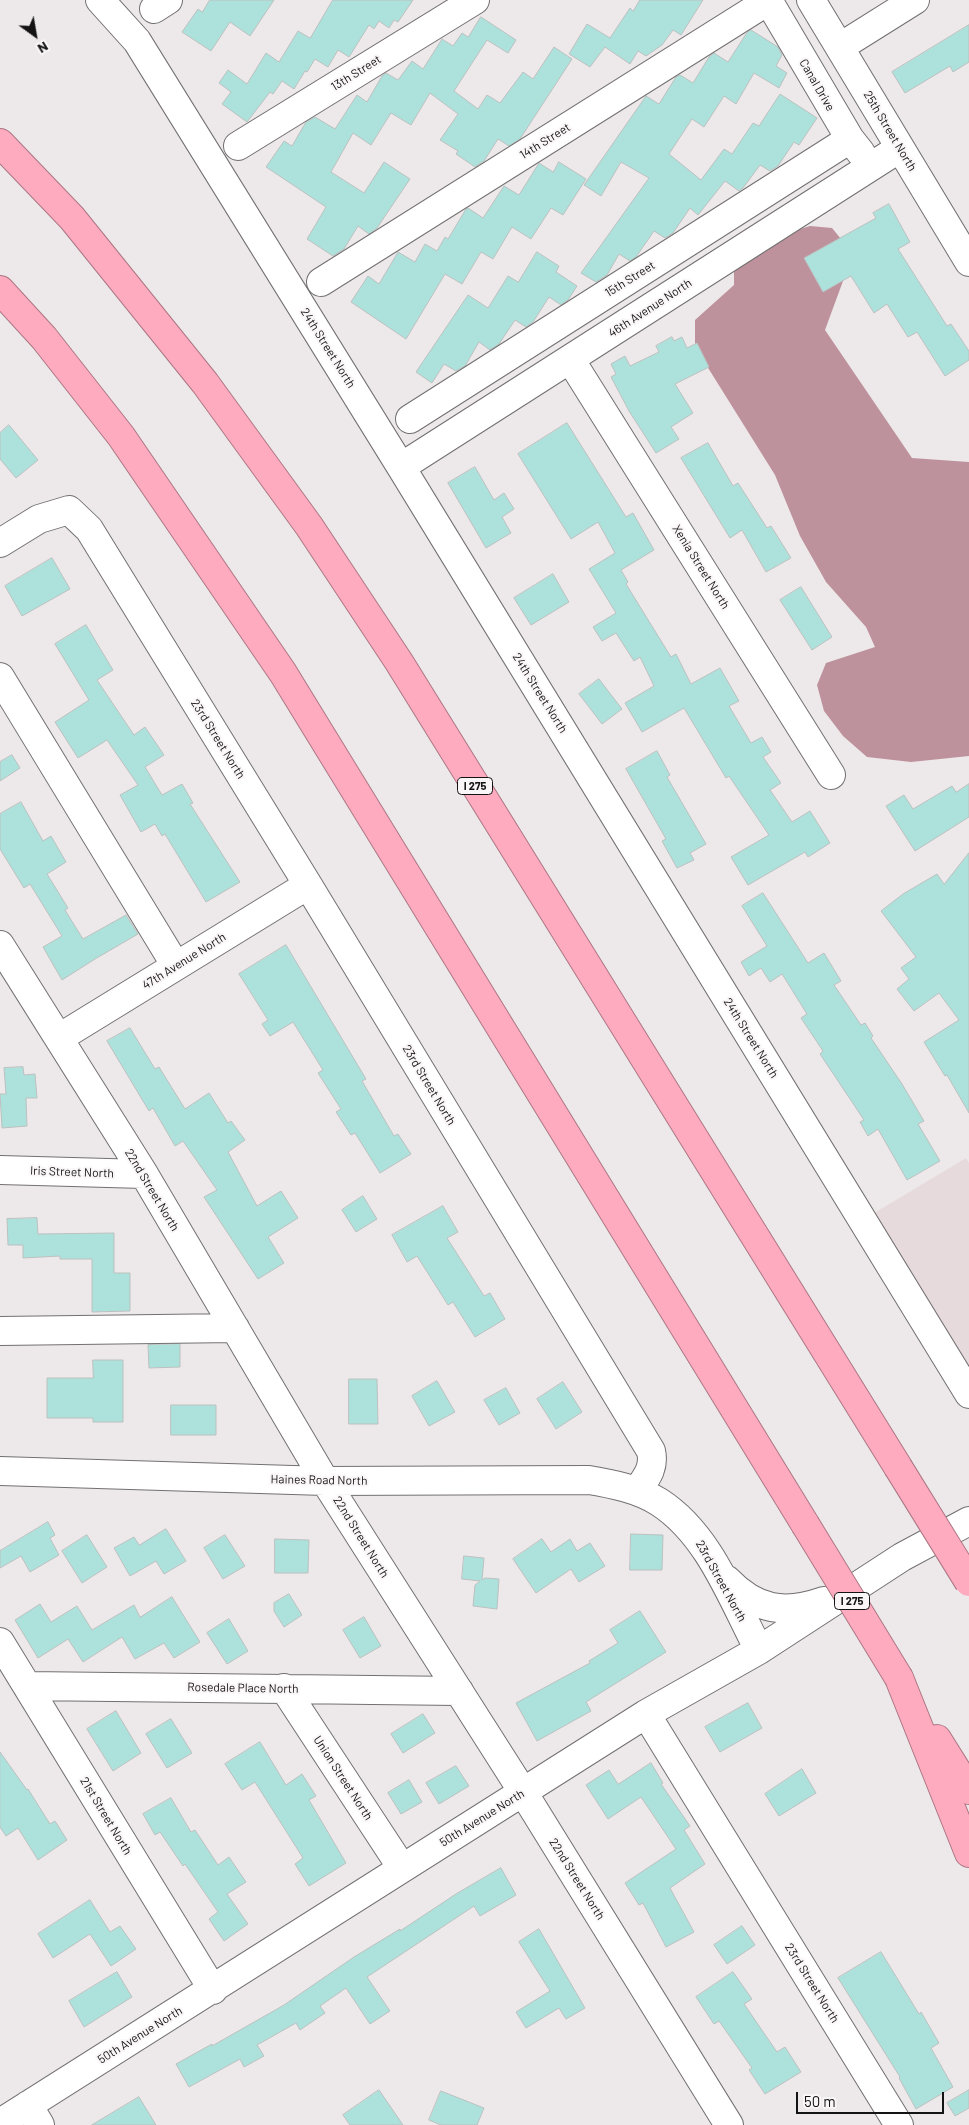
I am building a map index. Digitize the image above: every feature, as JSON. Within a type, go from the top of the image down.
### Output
[{"type":"highway","name":"I 275","points":[[0,143],[72,218],[205,383],[309,526],[399,662],[969,1582]]},
{"type":"highway","name":"I 275","points":[[0,290],[44,338],[121,436],[283,673],[969,1790]]},
{"type":"highway","points":[[899,1678],[969,1854]]},
{"type":"street","name":"24th Street North","points":[[100,0],[137,41],[401,467],[969,1394]]},
{"type":"street","name":"13th Street","points":[[238,146],[475,0]]},
{"type":"street","name":"Canal Drive","points":[[768,0],[850,140],[857,147],[869,168]]},
{"type":"street","name":"14th Street","points":[[321,282],[768,0]]},
{"type":"street","name":"25th Street North","points":[[811,0],[969,261]]},
{"type":"street","points":[[840,47],[914,0]]},
{"type":"street","name":"15th Street","points":[[410,419],[850,140]]},
{"type":"street","name":"46th Avenue North","points":[[401,467],[900,148]]},
{"type":"street","name":"Xenia Street North","points":[[570,359],[831,775]]},
{"type":"street","name":"23rd Street North","points":[[0,543],[40,519],[69,510],[89,529],[308,885],[651,1451],[653,1461],[649,1474],[637,1491],[657,1501],[674,1513],[694,1533],[717,1570],[758,1650]]},
{"type":"street","points":[[0,677],[176,966]]},
{"type":"street","name":"47th Avenue North","points":[[59,1038],[308,885]]},
{"type":"street","name":"22nd Street North","points":[[0,944],[144,1174],[325,1481],[523,1792],[729,2125]]},
{"type":"street","name":"Iris Street North","points":[[0,1170],[144,1174]]},
{"type":"street","points":[[0,1331],[235,1328]]},
{"type":"street","name":"Haines Road North","points":[[0,1471],[325,1481],[589,1480],[616,1484],[637,1491]]},
{"type":"street","name":"50th Avenue North","points":[[0,2123],[34,2115],[213,1990],[402,1868],[646,1714],[758,1650],[902,1557],[969,1521]]},
{"type":"street","points":[[717,1570],[741,1594],[762,1605],[789,1608],[809,1606],[844,1594]]},
{"type":"street","name":"21st Street North","points":[[0,1642],[213,1990]]},
{"type":"street","name":"Rosedale Place North","points":[[27,1686],[459,1691]]},
{"type":"street","name":"Union Street North","points":[[284,1688],[402,1868]]},
{"type":"street","name":"23rd Street North","points":[[646,1714],[899,2125]]},
{"type":"shaded area","points":[[810,226],[832,228],[850,250],[843,281],[825,330],[912,458],[969,462],[969,756],[911,762],[867,757],[843,736],[824,711],[817,685],[826,663],[875,647],[866,627],[826,582],[800,536],[775,475],[695,347],[695,320],[734,285],[734,268],[790,232]]},
{"type":"shaded area","points":[[966,1158],[969,1163],[969,1374],[871,1215]]},
{"type":"building","points":[[210,0],[274,0],[250,36],[230,22],[211,51],[182,32],[198,9],[202,12]]},
{"type":"building","points":[[333,0],[413,0],[398,22],[394,20],[389,28],[379,21],[374,29],[369,25],[349,57],[338,50],[328,67],[315,59],[294,89],[282,81],[273,94],[270,92],[247,122],[222,104],[231,92],[219,83],[228,70],[247,84],[266,53],[279,62],[298,31],[310,38]]},
{"type":"building","points":[[640,0],[703,0],[681,35],[673,30],[662,45],[646,56],[638,51],[630,64],[605,47],[590,67],[569,54],[587,24],[610,38],[630,8],[633,11]]},
{"type":"building","points":[[481,17],[516,40],[508,53],[487,40],[454,91],[478,109],[487,95],[500,103],[523,72],[533,79],[554,47],[572,59],[520,139],[509,146],[498,139],[484,161],[475,167],[456,154],[458,151],[440,140],[458,114],[430,93],[411,125],[391,113],[371,145],[353,133],[331,172],[364,193],[384,162],[410,179],[377,228],[369,234],[358,226],[344,249],[333,256],[307,239],[326,207],[266,167],[284,141],[292,146],[306,122],[315,117],[335,129],[357,95],[367,102],[382,76],[386,73],[398,80],[412,61],[423,69],[442,39],[453,46],[462,33],[468,37]]},
{"type":"building","points":[[969,25],[969,62],[953,72],[950,66],[905,93],[892,72]]},
{"type":"building","points":[[751,30],[778,47],[782,55],[776,66],[787,73],[779,88],[754,73],[736,104],[724,96],[704,127],[692,119],[669,154],[701,180],[724,149],[732,154],[753,123],[759,126],[780,94],[817,118],[799,145],[794,142],[778,166],[770,171],[760,165],[739,191],[725,181],[698,215],[690,208],[673,233],[665,238],[654,231],[636,257],[630,261],[619,254],[607,275],[596,282],[581,273],[649,178],[621,162],[601,196],[584,185],[646,96],[659,104],[676,77],[680,75],[693,83],[709,57],[714,53],[728,62],[746,34]]},
{"type":"building","points":[[559,162],[586,179],[563,215],[551,208],[531,239],[512,227],[493,259],[481,252],[462,284],[445,274],[406,339],[351,302],[368,276],[379,284],[398,252],[415,262],[425,244],[437,251],[445,237],[448,239],[466,209],[468,208],[483,218],[504,186],[519,195],[539,163],[553,172]]},
{"type":"building","points":[[889,204],[910,242],[898,249],[947,326],[951,324],[969,351],[969,360],[945,376],[917,332],[908,337],[887,304],[874,313],[851,276],[823,292],[804,258],[876,218],[873,213]]},
{"type":"building","points":[[537,252],[559,266],[556,272],[577,286],[568,300],[561,305],[549,297],[533,322],[526,327],[515,320],[499,344],[490,350],[479,342],[465,366],[456,371],[444,364],[432,383],[416,372],[468,295],[488,308],[508,276],[518,282]]},
{"type":"building","points":[[672,337],[674,341],[682,337],[687,348],[697,343],[709,367],[675,384],[693,413],[671,427],[679,439],[656,453],[629,411],[611,377],[616,374],[611,364],[625,356],[630,366],[659,352],[656,346]]},
{"type":"building","points":[[567,423],[626,517],[633,513],[654,550],[621,570],[628,582],[626,584],[671,657],[676,654],[691,684],[720,668],[739,701],[729,706],[751,743],[762,737],[771,752],[763,757],[781,783],[770,790],[792,822],[810,811],[830,843],[808,857],[805,852],[748,885],[731,857],[769,835],[729,776],[726,778],[684,708],[642,732],[625,703],[654,686],[640,657],[634,661],[616,633],[602,641],[593,627],[616,613],[589,569],[615,553],[598,522],[571,539],[518,454]]},
{"type":"building","points":[[9,425],[38,460],[16,478],[0,459],[0,433]]},
{"type":"building","points":[[708,443],[733,486],[738,483],[767,528],[771,526],[791,558],[766,572],[742,530],[730,538],[681,458]]},
{"type":"building","points":[[475,467],[494,500],[504,493],[514,509],[502,517],[511,533],[486,548],[448,483]]},
{"type":"building","points":[[52,558],[70,589],[22,616],[5,586]]},
{"type":"building","points":[[553,574],[569,602],[531,625],[514,598]]},
{"type":"building","points":[[801,587],[832,637],[812,650],[780,600]]},
{"type":"building","points":[[86,625],[113,670],[97,680],[134,735],[145,727],[164,755],[145,767],[162,795],[182,784],[193,803],[190,804],[240,882],[206,902],[165,834],[162,836],[155,824],[141,832],[120,795],[138,785],[107,740],[78,758],[55,722],[89,700],[55,644]]},
{"type":"building","points":[[599,679],[622,709],[602,724],[579,694]]},
{"type":"building","points":[[657,751],[670,775],[667,777],[706,844],[690,853],[694,860],[677,868],[662,841],[666,839],[626,769]]},
{"type":"building","points":[[12,755],[20,768],[0,781],[0,762]]},
{"type":"building","points":[[969,784],[969,817],[915,851],[886,806],[904,795],[913,809],[952,786],[956,792]]},
{"type":"building","points":[[21,802],[43,841],[51,836],[66,862],[47,874],[68,908],[65,910],[83,939],[126,915],[138,934],[62,980],[43,947],[62,936],[30,884],[24,888],[0,849],[0,814]]},
{"type":"building","points":[[969,853],[969,1113],[947,1075],[945,1076],[924,1042],[959,1020],[939,993],[914,1011],[897,989],[909,979],[901,968],[916,957],[881,911],[903,894],[937,874],[944,884]]},
{"type":"building","points":[[763,893],[808,963],[824,953],[841,981],[834,985],[861,1025],[865,1023],[873,1036],[871,1038],[902,1084],[924,1121],[918,1124],[940,1161],[907,1180],[878,1129],[868,1136],[860,1122],[864,1120],[820,1054],[823,1051],[801,1018],[807,1014],[782,974],[770,982],[761,968],[749,976],[741,962],[767,946],[742,906]]},
{"type":"building","points":[[286,945],[366,1079],[362,1081],[394,1136],[398,1134],[411,1154],[380,1173],[355,1133],[351,1135],[336,1112],[341,1109],[318,1073],[323,1070],[293,1022],[270,1036],[262,1024],[268,1020],[239,974]]},
{"type":"building","points":[[130,1028],[155,1069],[159,1067],[185,1109],[209,1093],[228,1123],[231,1121],[245,1140],[228,1152],[257,1206],[281,1191],[298,1218],[268,1237],[284,1263],[258,1279],[204,1197],[217,1190],[183,1141],[175,1146],[153,1108],[149,1111],[107,1041]]},
{"type":"building","points":[[23,1067],[24,1075],[35,1074],[37,1098],[26,1098],[27,1126],[2,1128],[0,1094],[6,1094],[4,1068]]},
{"type":"building","points":[[363,1196],[377,1219],[356,1232],[342,1210]]},
{"type":"building","points":[[443,1206],[458,1232],[447,1238],[484,1296],[490,1293],[505,1319],[475,1337],[453,1302],[448,1305],[417,1256],[407,1262],[392,1235]]},
{"type":"building","points":[[37,1218],[38,1234],[114,1233],[114,1273],[130,1273],[130,1311],[92,1312],[92,1259],[60,1259],[60,1256],[23,1258],[23,1245],[8,1245],[7,1219]]},
{"type":"building","points":[[180,1344],[180,1367],[149,1368],[148,1345]]},
{"type":"building","points":[[93,1360],[123,1360],[123,1422],[93,1422],[93,1418],[47,1418],[47,1378],[93,1378]]},
{"type":"building","points":[[349,1379],[377,1379],[378,1424],[349,1424]]},
{"type":"building","points":[[437,1381],[455,1412],[429,1426],[412,1396]]},
{"type":"building","points":[[563,1382],[582,1412],[556,1429],[537,1399]]},
{"type":"building","points":[[506,1388],[520,1413],[499,1425],[484,1400]]},
{"type":"building","points":[[171,1405],[216,1405],[216,1435],[171,1435]]},
{"type":"building","points":[[48,1522],[55,1535],[50,1538],[59,1555],[30,1572],[21,1556],[0,1568],[0,1551]]},
{"type":"building","points":[[166,1529],[186,1561],[164,1574],[156,1561],[130,1576],[114,1548],[134,1537],[139,1545]]},
{"type":"building","points":[[631,1534],[663,1535],[662,1570],[630,1570]]},
{"type":"building","points":[[87,1535],[107,1567],[82,1583],[62,1551]]},
{"type":"building","points":[[225,1535],[245,1566],[223,1579],[204,1548]]},
{"type":"building","points":[[275,1539],[309,1540],[308,1573],[275,1573]]},
{"type":"building","points":[[542,1539],[551,1552],[570,1539],[577,1551],[590,1543],[605,1566],[579,1582],[571,1569],[536,1593],[513,1559]]},
{"type":"building","points":[[464,1556],[484,1558],[482,1580],[485,1578],[499,1579],[497,1609],[473,1606],[475,1585],[480,1581],[462,1579]]},
{"type":"building","points":[[289,1594],[302,1615],[284,1627],[274,1611],[274,1603]]},
{"type":"building","points":[[172,1597],[200,1642],[174,1658],[164,1643],[135,1659],[122,1637],[83,1662],[68,1639],[38,1658],[15,1620],[40,1604],[51,1622],[77,1606],[92,1630],[134,1605],[140,1617]]},
{"type":"building","points":[[640,1611],[666,1652],[586,1702],[591,1711],[537,1741],[516,1703],[590,1663],[589,1661],[618,1643],[610,1630]]},
{"type":"building","points":[[364,1617],[381,1646],[360,1658],[343,1630]]},
{"type":"building","points":[[229,1619],[248,1651],[227,1664],[207,1633]]},
{"type":"building","points":[[748,1703],[762,1728],[720,1752],[705,1727]]},
{"type":"building","points":[[116,1711],[141,1753],[113,1771],[87,1729]]},
{"type":"building","points":[[423,1714],[435,1733],[403,1753],[391,1734]]},
{"type":"building","points":[[171,1719],[192,1753],[167,1768],[146,1734]]},
{"type":"building","points":[[260,1742],[286,1785],[302,1774],[316,1796],[309,1800],[346,1863],[309,1886],[295,1864],[303,1858],[255,1782],[242,1790],[225,1764]]},
{"type":"building","points":[[0,1752],[28,1789],[50,1824],[55,1821],[67,1840],[38,1860],[18,1828],[6,1836],[0,1827]]},
{"type":"building","points":[[651,1763],[663,1783],[661,1784],[690,1826],[684,1830],[705,1864],[670,1888],[694,1932],[666,1947],[643,1903],[639,1905],[625,1883],[676,1849],[641,1797],[608,1819],[586,1785],[609,1770],[618,1784]]},
{"type":"building","points":[[456,1766],[469,1786],[439,1804],[426,1783]]},
{"type":"building","points":[[802,1769],[816,1793],[779,1816],[765,1794]]},
{"type":"building","points":[[409,1780],[422,1802],[401,1814],[388,1793]]},
{"type":"building","points":[[171,1798],[191,1832],[195,1830],[218,1865],[229,1857],[246,1882],[227,1894],[248,1924],[224,1941],[209,1919],[218,1912],[160,1832],[155,1835],[143,1814]]},
{"type":"building","points":[[501,1868],[516,1895],[480,1916],[474,1906],[367,1977],[390,2011],[370,2024],[346,1988],[320,2006],[325,2013],[300,2030],[296,2023],[257,2045],[264,2056],[244,2067],[240,2059],[189,2087],[176,2064],[284,2005],[354,1957],[400,1929],[400,1931],[456,1894]]},
{"type":"building","points":[[90,1900],[110,1932],[120,1926],[136,1949],[111,1966],[90,1934],[53,1958],[38,1934]]},
{"type":"building","points":[[742,1926],[755,1945],[727,1964],[714,1945]]},
{"type":"building","points":[[539,1929],[585,2008],[566,2019],[559,2008],[526,2028],[516,2012],[550,1991],[519,1942]]},
{"type":"building","points":[[881,1952],[939,2043],[931,2048],[953,2087],[916,2109],[900,2077],[838,1978]]},
{"type":"building","points":[[117,1972],[132,1997],[84,2027],[69,2001]]},
{"type":"building","points":[[733,1972],[752,1999],[744,2004],[777,2052],[785,2047],[801,2072],[765,2094],[749,2070],[752,2068],[719,2021],[714,2024],[696,1997]]},
{"type":"building","points":[[379,2090],[403,2125],[350,2125],[343,2115]]},
{"type":"building","points":[[969,2090],[969,2108],[955,2116],[947,2103]]},
{"type":"building","points":[[441,2091],[484,2108],[477,2125],[441,2125],[429,2120]]},
{"type":"building","points":[[139,2097],[156,2125],[92,2125]]}]
